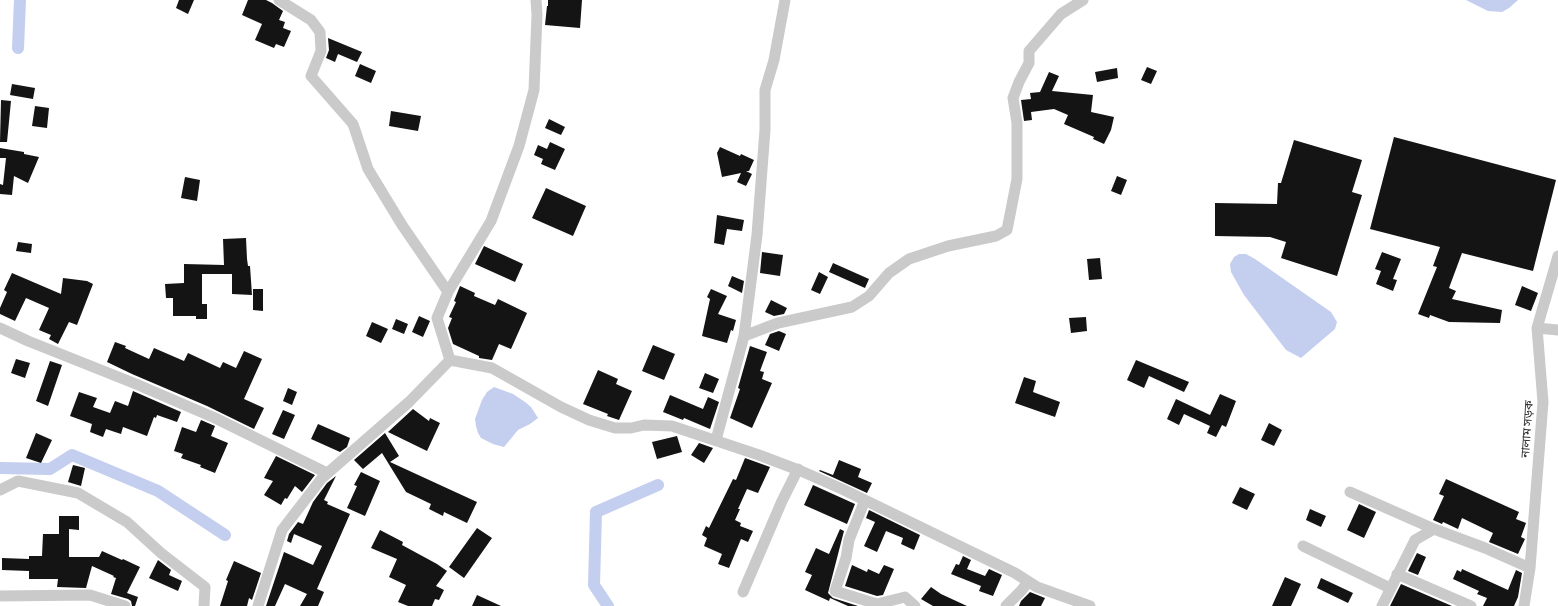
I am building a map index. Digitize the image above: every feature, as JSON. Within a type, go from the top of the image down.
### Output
[{"type":"street","points":[[279,0],[311,20],[320,32],[321,51],[311,76],[353,124],[368,169],[402,225],[448,292]]},
{"type":"street","points":[[450,360],[437,318],[448,292],[491,222],[519,146],[534,90],[536,0]]},
{"type":"street","points":[[716,440],[744,336],[757,235],[765,130],[765,90],[774,60],[785,0]]},
{"type":"street","points":[[744,336],[778,323],[852,307],[869,296],[889,273],[909,259],[948,246],[996,236],[1008,230],[1017,179],[1016,123],[1013,98],[1028,63],[1029,51],[1061,14],[1083,0]]},
{"type":"street","name":"নালাম সড়ক","points":[[1524,606],[1530,568],[1543,402],[1537,328],[1558,256]]},
{"type":"street","points":[[0,328],[28,342],[136,384],[215,418],[328,473]]},
{"type":"street","points":[[1537,328],[1558,330]]},
{"type":"street","points":[[450,360],[492,368],[561,407],[589,420],[615,428],[631,428],[644,425],[672,426],[798,470],[865,500],[1015,573],[1037,587],[1090,606]]},
{"type":"street","points":[[258,606],[282,530],[322,478],[409,402],[450,360]]},
{"type":"street","points":[[744,592],[782,501],[798,470]]},
{"type":"street","points":[[0,490],[18,481],[78,493],[127,522],[161,554],[205,587],[204,606]]},
{"type":"street","points":[[1350,492],[1434,530],[1485,548],[1530,568]]},
{"type":"street","points":[[865,500],[849,540],[846,558],[835,591],[877,604],[905,597],[915,606]]},
{"type":"street","points":[[1382,606],[1414,540],[1434,530]]},
{"type":"street","points":[[1303,546],[1390,588]]},
{"type":"street","points":[[1397,574],[1471,606]]},
{"type":"street","points":[[1006,606],[1028,582]]},
{"type":"street","points":[[0,596],[90,595],[125,606]]},
{"type":"water","points":[[1466,0],[1518,0],[1502,12],[1488,11]]},
{"type":"water","points":[[1239,254],[1246,254],[1255,259],[1331,312],[1337,322],[1335,329],[1301,358],[1286,350],[1244,295],[1231,272],[1230,264],[1234,257]]},
{"type":"water","points":[[494,387],[513,394],[525,402],[531,407],[538,418],[518,430],[504,447],[481,438],[476,426],[475,419],[482,400],[487,392]]},
{"type":"building","points":[[179,0],[194,0],[188,14],[176,8]]},
{"type":"building","points":[[248,0],[266,0],[283,11],[279,20],[285,22],[283,28],[291,31],[284,47],[276,44],[274,48],[255,40],[262,24],[242,15]]},
{"type":"building","points":[[548,0],[582,0],[580,28],[545,25]]},
{"type":"building","points":[[328,38],[362,52],[357,62],[338,54],[335,62],[326,58],[329,50]]},
{"type":"building","points":[[360,64],[376,71],[371,83],[355,76]]},
{"type":"building","points":[[1147,67],[1157,71],[1151,84],[1141,80]]},
{"type":"building","points":[[1117,68],[1118,78],[1097,82],[1095,72]]},
{"type":"building","points":[[1049,72],[1059,76],[1052,91],[1093,95],[1091,112],[1114,117],[1111,130],[1104,144],[1093,139],[1094,137],[1064,124],[1068,115],[1054,109],[1031,112],[1032,120],[1024,121],[1021,100],[1031,99],[1030,93],[1040,92]]},
{"type":"building","points":[[12,84],[35,88],[33,99],[10,95]]},
{"type":"building","points":[[1,100],[11,101],[7,142],[0,142]]},
{"type":"building","points":[[35,106],[49,108],[47,128],[32,126]]},
{"type":"building","points":[[391,111],[421,116],[418,131],[389,126]]},
{"type":"building","points":[[549,119],[565,127],[561,135],[545,128]]},
{"type":"building","points":[[1394,137],[1556,180],[1533,271],[1462,253],[1449,288],[1456,291],[1452,299],[1502,310],[1500,323],[1449,322],[1430,315],[1429,318],[1418,314],[1437,267],[1433,266],[1440,247],[1370,229]]},
{"type":"building","points":[[1294,140],[1362,160],[1352,192],[1362,195],[1337,276],[1281,258],[1286,242],[1270,237],[1215,236],[1215,203],[1277,204],[1278,183],[1281,183]]},
{"type":"building","points":[[550,142],[565,149],[555,170],[541,164],[543,159],[534,155],[538,145],[547,149]]},
{"type":"building","points":[[720,147],[754,160],[749,171],[746,171],[752,174],[746,186],[737,182],[741,173],[722,177],[717,153]]},
{"type":"building","points":[[0,148],[39,157],[28,183],[14,176],[12,195],[0,194],[0,184],[3,185],[6,158],[0,158]]},
{"type":"building","points":[[1117,176],[1127,180],[1121,195],[1111,191]]},
{"type":"building","points":[[185,177],[200,180],[197,201],[181,198]]},
{"type":"building","points":[[546,188],[586,206],[573,236],[532,218]]},
{"type":"building","points":[[717,215],[744,220],[742,231],[727,229],[724,245],[714,243]]},
{"type":"building","points":[[246,238],[252,295],[232,294],[232,274],[202,274],[202,304],[207,304],[207,319],[196,319],[196,316],[173,316],[173,298],[166,298],[165,284],[184,283],[184,264],[224,265],[223,239]]},
{"type":"building","points":[[18,242],[32,244],[31,253],[16,251]]},
{"type":"building","points":[[484,246],[523,264],[515,282],[475,264]]},
{"type":"building","points":[[762,252],[783,255],[780,276],[760,273]]},
{"type":"building","points":[[1382,252],[1401,259],[1393,279],[1397,280],[1393,291],[1376,284],[1381,271],[1375,269]]},
{"type":"building","points":[[1100,258],[1102,279],[1089,280],[1087,259]]},
{"type":"building","points":[[833,263],[869,279],[865,288],[829,272]]},
{"type":"building","points":[[819,272],[828,277],[820,294],[811,290]]},
{"type":"building","points":[[12,273],[61,294],[63,278],[87,281],[93,284],[77,325],[69,322],[58,344],[49,339],[51,335],[39,330],[49,308],[26,298],[15,321],[0,314],[0,308],[7,292],[4,290]]},
{"type":"building","points":[[732,276],[744,281],[742,293],[728,286]]},
{"type":"building","points":[[460,286],[475,293],[474,296],[495,305],[498,299],[527,313],[511,349],[499,344],[492,360],[479,358],[479,356],[453,344],[448,328],[452,318],[449,317],[456,302],[454,301]]},
{"type":"building","points":[[1522,286],[1538,293],[1531,311],[1515,305]]},
{"type":"building","points":[[253,289],[263,289],[263,311],[253,310]]},
{"type":"building","points":[[711,289],[727,296],[718,314],[736,320],[727,343],[702,336],[710,299],[707,297]]},
{"type":"building","points":[[771,300],[787,308],[784,314],[774,316],[765,312]]},
{"type":"building","points":[[419,316],[430,321],[423,337],[412,332]]},
{"type":"building","points":[[1086,317],[1087,331],[1071,333],[1069,318]]},
{"type":"building","points":[[396,319],[408,324],[404,334],[392,329]]},
{"type":"building","points":[[372,322],[388,329],[381,343],[366,336]]},
{"type":"building","points":[[779,331],[786,334],[779,351],[765,345],[770,334]]},
{"type":"building","points":[[115,342],[149,359],[154,348],[184,361],[188,353],[220,368],[223,362],[236,368],[244,351],[262,359],[244,399],[264,408],[254,429],[107,362]]},
{"type":"building","points":[[653,345],[675,354],[664,380],[642,371]]},
{"type":"building","points":[[750,346],[767,352],[760,371],[764,372],[762,379],[772,383],[752,428],[730,418],[740,389],[738,388]]},
{"type":"building","points":[[16,359],[30,363],[25,378],[11,373]]},
{"type":"building","points":[[1136,360],[1189,382],[1184,392],[1149,376],[1144,388],[1127,380]]},
{"type":"building","points":[[50,361],[62,365],[48,406],[36,401]]},
{"type":"building","points":[[598,370],[618,379],[616,384],[632,391],[619,420],[583,404]]},
{"type":"building","points":[[705,373],[719,379],[713,393],[699,388]]},
{"type":"building","points":[[1024,377],[1036,381],[1033,392],[1060,402],[1055,417],[1015,403]]},
{"type":"building","points":[[288,388],[297,392],[292,405],[283,401]]},
{"type":"building","points":[[133,391],[181,412],[177,422],[157,415],[156,418],[154,417],[147,436],[123,427],[121,434],[106,429],[103,437],[90,432],[92,424],[70,416],[79,392],[97,398],[93,407],[110,413],[115,401],[128,406]]},
{"type":"building","points":[[1220,394],[1236,401],[1226,427],[1222,425],[1216,437],[1207,433],[1210,426],[1184,414],[1179,425],[1167,419],[1176,399],[1210,415]]},
{"type":"building","points":[[670,395],[703,409],[708,397],[719,402],[710,429],[684,418],[683,420],[663,412]]},
{"type":"building","points":[[413,409],[429,421],[430,418],[440,423],[427,451],[388,432]]},
{"type":"building","points":[[283,410],[295,415],[284,439],[272,434]]},
{"type":"building","points":[[201,420],[215,426],[211,436],[228,443],[215,473],[200,467],[201,465],[181,458],[183,454],[174,451],[182,427],[196,432]]},
{"type":"building","points":[[1269,423],[1282,430],[1274,446],[1261,440]]},
{"type":"building","points":[[318,424],[350,438],[347,447],[340,452],[311,439]]},
{"type":"building","points":[[36,433],[52,440],[41,463],[26,458]]},
{"type":"building","points":[[385,433],[399,456],[390,462],[477,502],[467,523],[444,512],[443,516],[429,509],[431,504],[406,492],[382,453],[363,469],[354,460]]},
{"type":"building","points":[[677,436],[682,452],[657,459],[652,442]]},
{"type":"building","points":[[699,443],[713,448],[704,463],[691,455]]},
{"type":"building","points":[[276,456],[315,475],[302,492],[295,486],[281,505],[264,495],[273,481],[264,478]]},
{"type":"building","points":[[745,458],[770,467],[758,493],[747,489],[738,509],[740,509],[735,520],[741,523],[740,526],[753,531],[748,542],[741,539],[729,568],[718,564],[722,554],[704,546],[707,538],[702,535],[706,526],[709,528],[733,479],[736,480]]},
{"type":"building","points":[[839,460],[861,469],[858,477],[872,483],[867,493],[819,471],[833,475]]},
{"type":"building","points":[[73,465],[85,468],[81,486],[68,482]]},
{"type":"building","points":[[361,472],[380,481],[365,516],[347,508],[357,486],[354,485]]},
{"type":"building","points":[[336,476],[324,500],[328,502],[327,504],[350,514],[317,589],[324,592],[318,606],[300,606],[307,594],[285,584],[275,606],[266,606],[284,552],[313,565],[322,546],[294,534],[291,543],[287,541],[289,534],[298,522],[303,524],[313,502],[327,483]]},
{"type":"building","points":[[1446,479],[1519,512],[1516,519],[1526,523],[1521,537],[1525,539],[1518,554],[1489,542],[1493,533],[1462,518],[1458,529],[1443,522],[1442,524],[1433,520],[1444,496],[1439,494]]},
{"type":"building","points":[[813,485],[855,504],[847,524],[804,505]]},
{"type":"building","points":[[1240,487],[1255,494],[1247,510],[1232,503]]},
{"type":"building","points":[[1359,504],[1376,512],[1364,538],[1347,530]]},
{"type":"building","points":[[1310,509],[1326,516],[1321,527],[1306,520]]},
{"type":"building","points":[[869,510],[920,535],[914,550],[901,544],[903,538],[886,531],[877,552],[864,546],[875,522],[866,518]]},
{"type":"building","points":[[59,516],[79,516],[79,530],[69,529],[69,557],[99,557],[102,551],[140,567],[127,593],[138,597],[135,606],[132,606],[131,601],[128,599],[111,594],[116,578],[114,576],[92,566],[86,588],[57,587],[58,579],[29,579],[29,571],[2,570],[2,558],[29,559],[29,556],[42,556],[43,534],[59,534]]},
{"type":"building","points":[[477,528],[492,538],[464,578],[449,567]]},
{"type":"building","points":[[840,529],[844,531],[828,593],[833,598],[858,606],[848,606],[830,598],[829,601],[805,590],[812,575],[805,572],[816,548],[829,554]]},
{"type":"building","points":[[380,530],[403,542],[402,545],[447,571],[436,586],[444,590],[439,600],[435,599],[432,606],[408,606],[398,602],[406,585],[389,577],[397,559],[371,548]]},
{"type":"building","points":[[1417,553],[1426,557],[1418,575],[1408,571]]},
{"type":"building","points":[[963,556],[971,560],[967,569],[985,576],[989,569],[1002,575],[993,596],[979,591],[981,586],[951,574],[956,564],[959,565]]},
{"type":"building","points":[[158,560],[171,570],[169,575],[182,581],[178,591],[149,578]]},
{"type":"building","points":[[234,561],[261,573],[252,600],[249,598],[247,606],[220,606],[228,581],[226,580]]},
{"type":"building","points":[[852,565],[867,572],[868,569],[879,574],[884,565],[894,569],[883,595],[877,596],[845,586]]},
{"type":"building","points":[[1462,569],[1508,590],[1516,570],[1522,573],[1518,597],[1514,606],[1483,606],[1487,598],[1477,594],[1479,591],[1453,579],[1457,570],[1461,572]]},
{"type":"building","points":[[1285,577],[1301,584],[1291,606],[1272,606]]},
{"type":"building","points":[[1321,578],[1353,593],[1348,603],[1317,588]]},
{"type":"building","points":[[1401,584],[1452,606],[1390,606]]},
{"type":"building","points":[[931,587],[941,594],[967,606],[933,606],[921,599]]},
{"type":"building","points":[[1030,592],[1045,598],[1041,606],[1019,606],[1021,601]]},
{"type":"building","points":[[477,595],[501,606],[472,606]]},
{"type":"waterway","points":[[18,48],[20,0]]},
{"type":"waterway","points":[[0,468],[50,469],[72,455],[158,491],[225,535]]},
{"type":"waterway","points":[[608,606],[594,585],[596,512],[658,485]]}]
